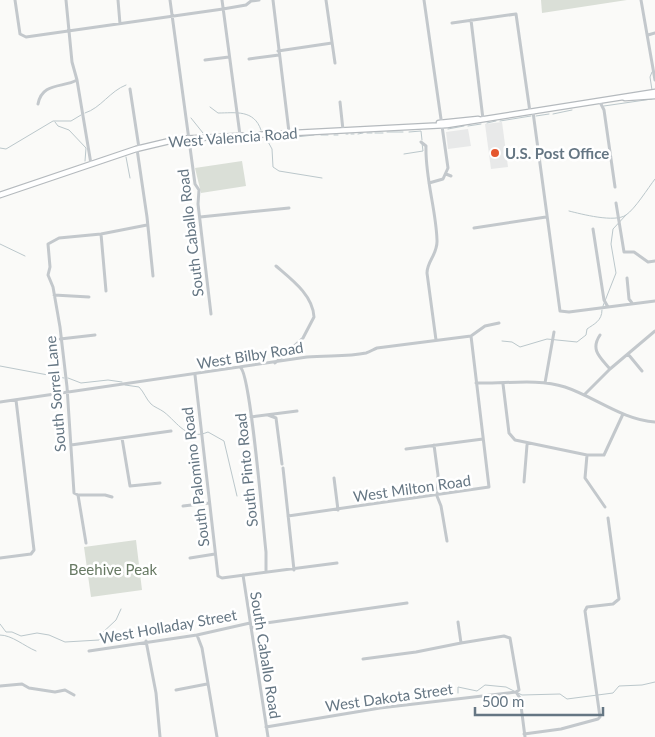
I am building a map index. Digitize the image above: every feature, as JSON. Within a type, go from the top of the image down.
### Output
[{"type":"main road","name":"West Valencia Road","points":[[0,195],[138,148],[189,138],[414,127],[655,94]]},
{"type":"street","points":[[15,0],[22,36],[49,35],[223,10],[246,6],[251,1],[259,0]]},
{"type":"street","points":[[66,0],[72,62],[77,80],[91,164]]},
{"type":"street","points":[[118,0],[120,24]]},
{"type":"street","name":"South Caballo Road","points":[[170,0],[195,184],[199,190],[203,275],[211,314]]},
{"type":"street","points":[[222,0],[240,135]]},
{"type":"street","points":[[273,0],[289,132]]},
{"type":"street","points":[[326,0],[335,63]]},
{"type":"street","points":[[424,0],[442,124],[446,177]]},
{"type":"street","points":[[641,0],[655,80]]},
{"type":"street","points":[[452,23],[516,14],[558,308],[561,312],[655,301]]},
{"type":"street","points":[[471,20],[481,119]]},
{"type":"street","points":[[648,35],[655,33]]},
{"type":"street","points":[[249,58],[332,43]]},
{"type":"street","points":[[205,60],[230,57]]},
{"type":"street","points":[[38,104],[41,96],[51,86],[71,83],[77,80]]},
{"type":"street","points":[[130,89],[154,276]]},
{"type":"street","points":[[340,102],[343,130]]},
{"type":"street","points":[[600,102],[604,110],[615,187]]},
{"type":"street","points":[[421,142],[426,146],[437,241],[433,258],[427,267],[436,340]]},
{"type":"street","points":[[429,183],[451,176]]},
{"type":"street","points":[[616,203],[624,252],[634,252],[648,262],[655,261]]},
{"type":"street","points":[[200,217],[288,208]]},
{"type":"street","points":[[474,228],[546,217]]},
{"type":"street","points":[[106,291],[101,234],[147,225]]},
{"type":"street","points":[[593,230],[604,300],[608,307]]},
{"type":"street","name":"South Sorrel Lane","points":[[86,543],[78,494],[74,493],[60,339],[54,295],[48,275],[50,267],[49,242],[78,235],[101,234]]},
{"type":"street","points":[[275,363],[303,338],[314,317],[310,303],[276,266]]},
{"type":"street","points":[[627,278],[629,299],[632,304]]},
{"type":"street","points":[[54,295],[89,297]]},
{"type":"street","name":"West Bilby Road","points":[[0,402],[324,355],[345,356],[366,353],[377,348],[471,336],[485,326],[499,323]]},
{"type":"street","points":[[584,395],[610,369],[655,331]]},
{"type":"street","points":[[545,383],[554,332]]},
{"type":"street","points":[[60,339],[95,335]]},
{"type":"street","points":[[600,335],[594,344],[594,350],[610,369]]},
{"type":"street","points":[[406,450],[483,439],[471,336]]},
{"type":"street","points":[[628,354],[642,371]]},
{"type":"street","name":"South Pinto Road","points":[[241,368],[246,375],[266,552],[266,571]]},
{"type":"street","name":"South Palomino Road","points":[[195,375],[218,576],[222,578],[243,575]]},
{"type":"street","points":[[476,383],[545,383],[565,387],[624,414],[645,422],[655,422]]},
{"type":"street","points":[[503,384],[509,433],[515,440],[527,444],[600,456],[607,452],[624,414]]},
{"type":"street","points":[[0,558],[33,552],[16,400]]},
{"type":"street","points":[[251,416],[297,411]]},
{"type":"street","points":[[268,415],[276,418],[294,570]]},
{"type":"street","points":[[71,445],[171,431]]},
{"type":"street","points":[[122,438],[130,486],[160,483]]},
{"type":"street","name":"West Milton Road","points":[[288,516],[489,487],[483,439]]},
{"type":"street","points":[[524,482],[527,444]]},
{"type":"street","points":[[434,445],[438,475],[437,496],[441,506],[447,541]]},
{"type":"street","points":[[587,455],[586,481],[605,507]]},
{"type":"street","name":"West Milton Road","points":[[334,478],[338,510]]},
{"type":"street","points":[[78,494],[112,497]]},
{"type":"street","points":[[184,506],[209,503]]},
{"type":"street","points":[[363,659],[416,652],[504,636],[510,638],[519,690],[516,692],[520,698],[524,736],[598,719],[600,717],[585,611],[587,607],[613,604],[618,599],[608,518]]},
{"type":"street","points":[[190,558],[215,554]]},
{"type":"street","points":[[243,575],[337,563]]},
{"type":"street","name":"South Caballo Road","points":[[243,575],[268,737]]},
{"type":"street","name":"West Holladay Street","points":[[89,651],[146,641],[197,635],[266,622],[406,602]]},
{"type":"street","points":[[458,622],[461,643]]},
{"type":"street","points":[[197,635],[202,648],[217,737]]},
{"type":"street","points":[[146,641],[156,694],[160,737]]},
{"type":"street","points":[[0,686],[22,684],[29,688],[55,692],[65,690],[74,695]]},
{"type":"street","points":[[176,690],[207,684]]},
{"type":"street","name":"West Dakota Street","points":[[266,727],[380,708],[516,692]]},
{"type":"shaded area","points":[[502,122],[508,167],[491,169],[485,124]]},
{"type":"shaded area","points":[[468,129],[471,146],[448,149],[446,132]]},
{"type":"green space","points":[[541,0],[627,0],[542,13]]},
{"type":"green space","points":[[242,161],[246,186],[201,193],[195,168]]},
{"type":"green space","name":"Beehive Peak","points":[[136,540],[142,590],[91,597],[84,547]]},
{"type":"waterway","points":[[652,72],[650,77],[652,90]]},
{"type":"waterway","points":[[85,113],[91,111],[115,91],[126,85]]},
{"type":"waterway","points":[[604,106],[652,99]]},
{"type":"waterway","points":[[210,107],[218,113],[249,115],[254,118],[261,130]]},
{"type":"waterway","points":[[553,114],[572,110]]},
{"type":"waterway","points":[[536,116],[549,114]]},
{"type":"waterway","points":[[0,148],[6,149],[53,121],[71,121],[81,115]]},
{"type":"waterway","points":[[500,121],[531,116]]},
{"type":"waterway","points":[[191,118],[203,133]]},
{"type":"waterway","points":[[487,123],[496,121]]},
{"type":"waterway","points":[[55,122],[58,126],[69,130],[86,148],[85,161]]},
{"type":"waterway","points":[[468,126],[481,124]]},
{"type":"waterway","points":[[448,129],[464,126]]},
{"type":"waterway","points":[[409,132],[421,131],[422,140]]},
{"type":"waterway","points":[[387,132],[403,132]]},
{"type":"waterway","points":[[358,134],[363,133]]},
{"type":"waterway","points":[[367,133],[372,133]]},
{"type":"waterway","points":[[375,133],[383,133]]},
{"type":"waterway","points":[[296,137],[314,135]]},
{"type":"waterway","points":[[321,135],[328,135]]},
{"type":"waterway","points":[[274,138],[287,137]]},
{"type":"waterway","points":[[266,138],[272,149],[273,167],[279,171],[322,178]]},
{"type":"waterway","points":[[404,154],[423,151],[422,143]]},
{"type":"waterway","points":[[126,157],[130,178]]},
{"type":"waterway","points":[[569,211],[598,217],[621,217],[633,208],[655,179]]},
{"type":"waterway","points":[[603,306],[616,273],[611,244],[613,229],[626,215]]},
{"type":"waterway","points":[[0,244],[25,256]]},
{"type":"waterway","points":[[502,341],[512,342],[520,347],[547,339],[577,342],[586,335],[587,329],[599,320],[602,310]]},
{"type":"waterway","points":[[0,366],[64,378]]},
{"type":"waterway","points":[[68,378],[81,383],[108,380],[122,382]]},
{"type":"waterway","points":[[125,385],[139,387],[151,404],[164,412],[189,433],[201,434],[208,432],[224,441],[237,496]]},
{"type":"waterway","points":[[0,624],[6,632],[12,632],[21,636],[37,633],[49,635],[65,642],[99,640],[102,637],[100,635],[116,620],[121,609]]},
{"type":"waterway","points":[[0,635],[14,639],[36,651]]},
{"type":"waterway","points":[[518,693],[522,695],[560,694],[567,699],[613,693],[619,686],[642,685],[655,682]]},
{"type":"waterway","points":[[458,693],[458,687],[477,691],[485,685],[506,687],[514,691]]},
{"type":"place","name":"U.S. Post Office","points":[[495,153]]}]
